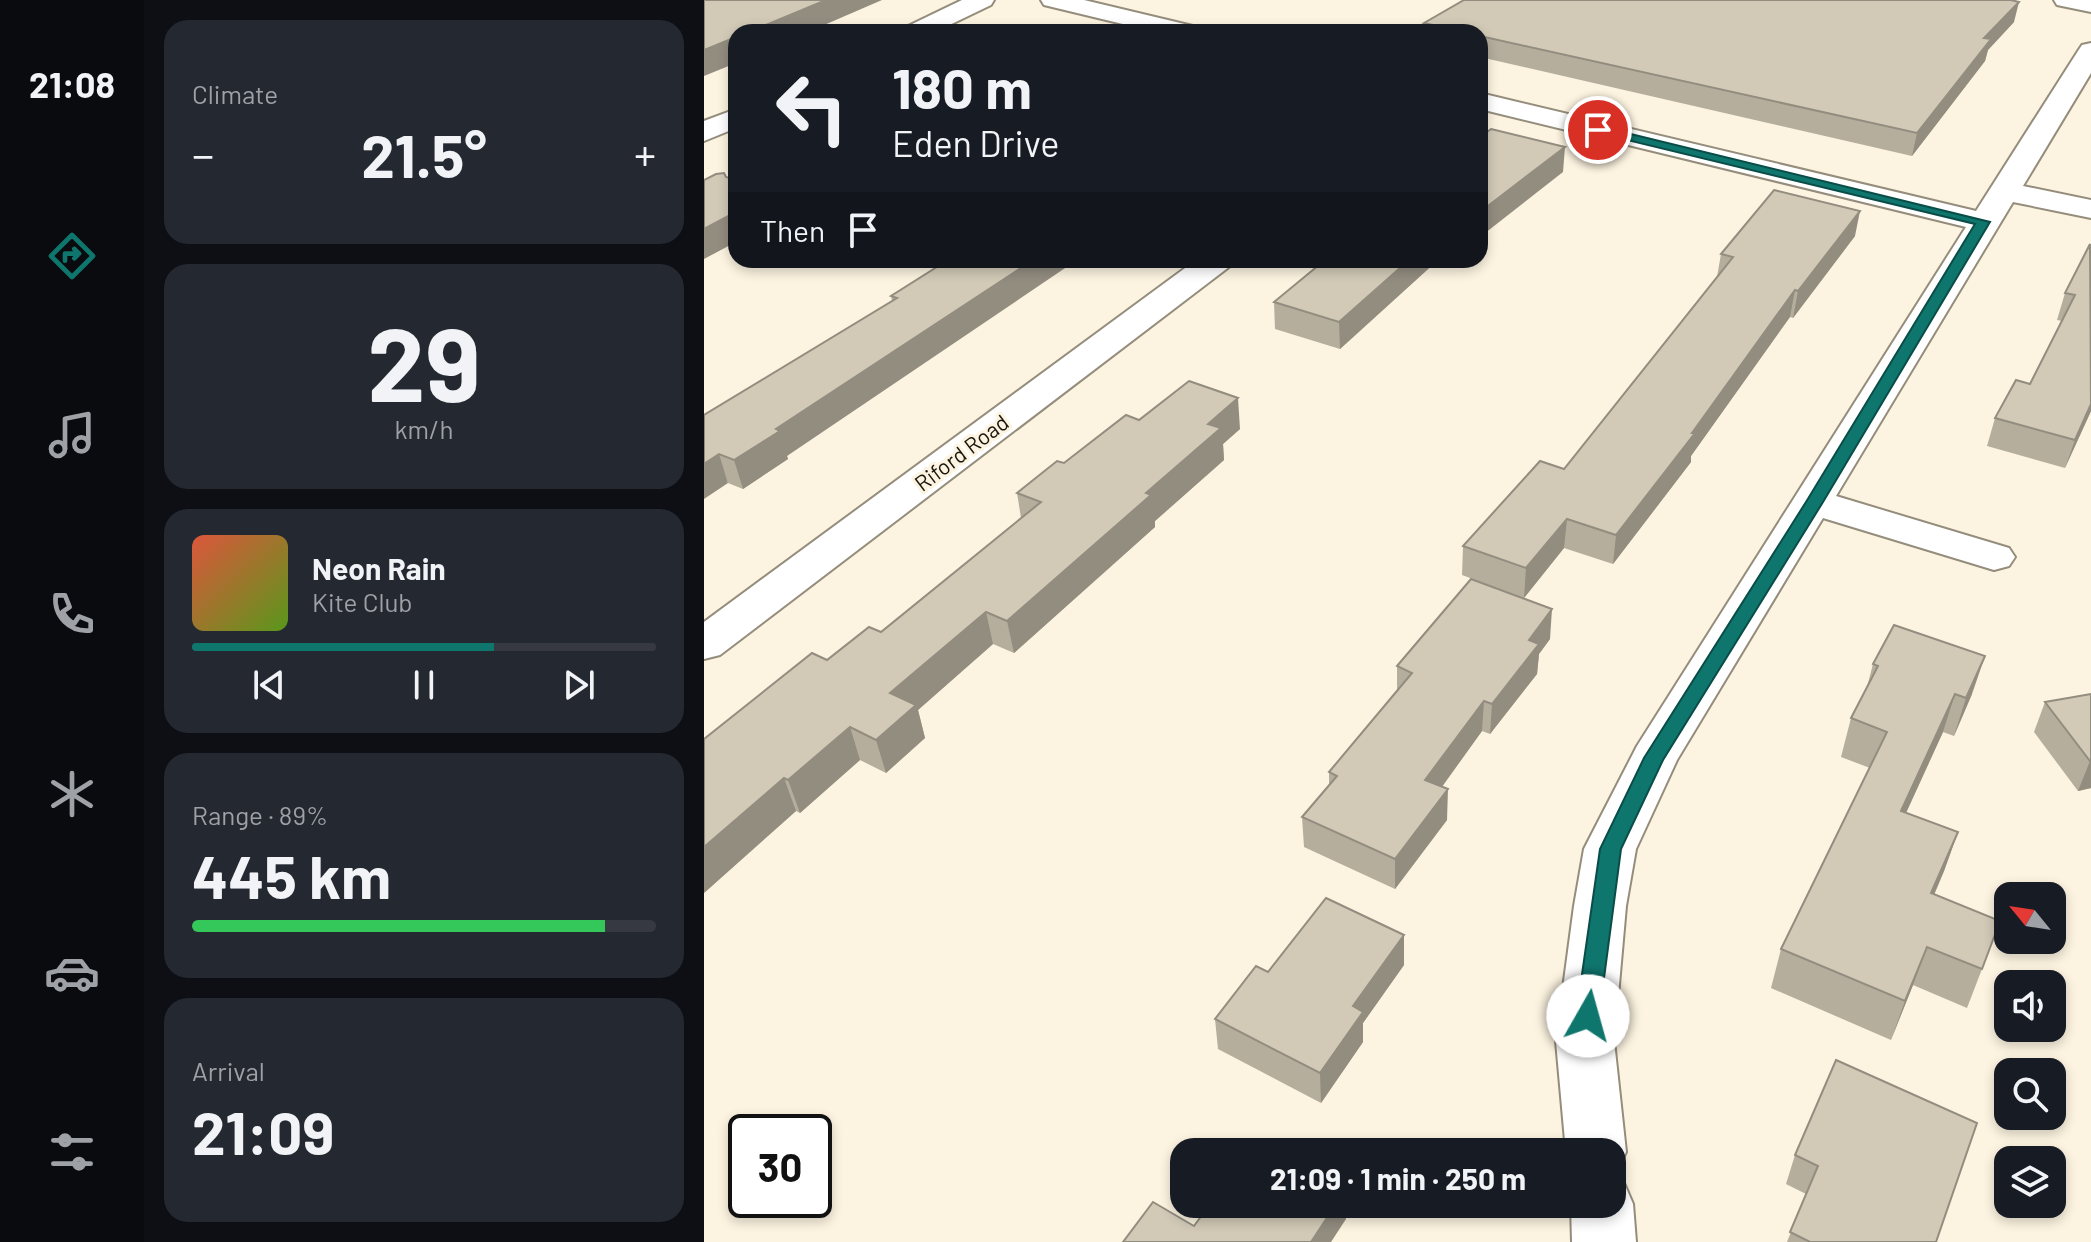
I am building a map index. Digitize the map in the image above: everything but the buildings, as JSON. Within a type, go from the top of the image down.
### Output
[{"type":"street","points":[[932,24],[982,0]]},
{"type":"street","points":[[1053,0],[1154,24]]},
{"type":"street","points":[[2066,0],[2091,5]]},
{"type":"street","points":[[1595,1138],[1585,1041],[1610,849],[1654,758],[2091,51]]},
{"type":"street","points":[[1488,103],[1993,206],[2091,209]]},
{"type":"street","points":[[704,132],[728,121]]},
{"type":"street","name":"Riford Road","points":[[704,644],[1206,268]]},
{"type":"street","points":[[1814,502],[1994,557]]},
{"type":"street","points":[[1603,1218],[1604,1242]]},
{"type":"route","points":[[1588,1016],[1600,906],[1610,849],[1654,758],[1814,502],[1983,222],[1598,130]]}]
